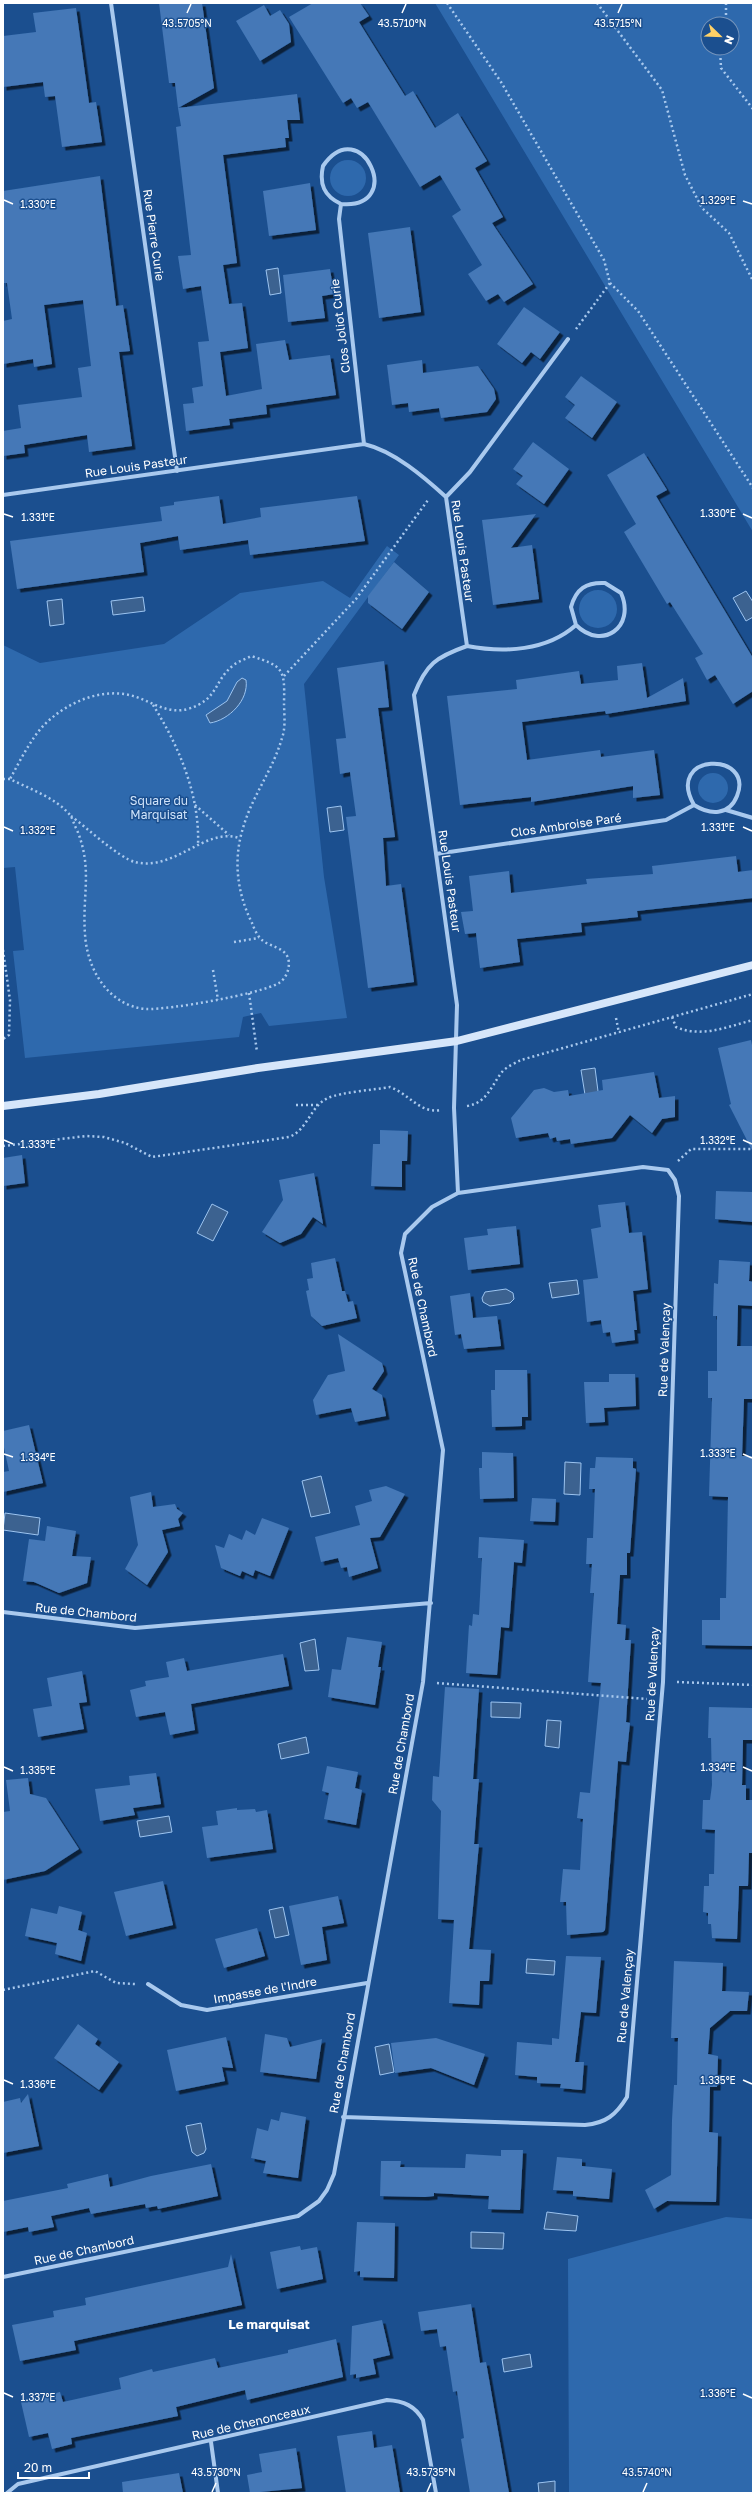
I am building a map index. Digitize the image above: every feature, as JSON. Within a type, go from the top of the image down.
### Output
[{"type":"main road","points":[[3,1106],[99,1094],[258,1068],[457,1041],[753,965]]},
{"type":"street","name":"Rue Pierre Curie","points":[[111,3],[177,471]]},
{"type":"street","points":[[345,150],[355,151],[370,162],[375,180],[370,193],[360,202],[350,205],[341,204],[332,200],[324,189],[321,176],[323,166],[336,153],[345,150]]},
{"type":"street","name":"Clos Joliot Curie","points":[[341,204],[339,237],[364,444]]},
{"type":"street","points":[[446,497],[470,472],[568,339]]},
{"type":"street","name":"Rue Louis Pasteur","points":[[3,495],[364,444],[375,447],[391,456],[436,488],[446,497],[467,646],[438,657],[429,665],[420,678],[414,695],[457,1005],[457,1041]]},
{"type":"street","points":[[605,583],[621,593],[626,611],[623,621],[618,628],[601,637],[583,632],[576,626],[571,607],[579,590],[587,584],[605,583]]},
{"type":"street","points":[[467,646],[500,651],[550,642],[565,635],[576,626]]},
{"type":"street","points":[[712,762],[723,764],[732,770],[738,780],[739,792],[735,802],[726,810],[715,813],[704,812],[694,805],[689,795],[688,784],[692,773],[700,765],[712,762]]},
{"type":"street","name":"Clos Ambroise Paré","points":[[436,854],[666,820],[694,805]]},
{"type":"street","points":[[726,810],[753,818]]},
{"type":"street","points":[[457,1041],[454,1108],[458,1194],[643,1167],[668,1170]]},
{"type":"street","name":"Rue de Valençay","points":[[343,2117],[585,2125],[598,2124],[611,2118],[621,2107],[627,2097],[663,1682],[679,1196],[675,1180],[668,1170]]},
{"type":"street","name":"Rue de Chambord","points":[[3,2277],[298,2216],[319,2201],[327,2190],[334,2174],[422,1682],[431,1603],[443,1450],[401,1253],[405,1234],[432,1207],[458,1194]]},
{"type":"street","name":"Rue de Chambord","points":[[3,1612],[135,1628],[431,1603]]},
{"type":"street","name":"Impasse de l'Indre","points":[[148,1984],[181,2005],[207,2010],[367,1983]]},
{"type":"street","name":"Rue de Chenonceaux","points":[[6,2493],[18,2484],[211,2442],[387,2400],[397,2400],[412,2407],[423,2420],[436,2493]]},
{"type":"street","points":[[211,2442],[218,2493]]},
{"type":"path","points":[[447,3],[505,89],[604,260],[610,283],[638,311],[752,487]]},
{"type":"path","points":[[597,3],[662,90],[685,175],[691,188],[702,208],[728,233],[753,281]]},
{"type":"path","points":[[726,3],[726,16]]},
{"type":"path","points":[[720,56],[721,68],[753,109]]},
{"type":"path","points":[[568,339],[610,283]]},
{"type":"path","points":[[752,487],[753,481]]},
{"type":"path","points":[[284,676],[356,599],[436,488]]},
{"type":"path","points":[[10,779],[25,751],[44,725],[70,704],[91,696],[112,693],[138,698],[153,705],[179,711],[208,701],[234,664],[251,656],[268,662],[278,668],[284,676],[283,736],[274,763],[248,809],[239,838],[237,857],[241,901],[259,938],[281,950],[288,958],[288,970],[281,982],[249,993],[218,1000],[150,1009],[134,1008],[118,1001],[106,989],[92,966],[85,935],[88,876],[84,846],[71,816]]},
{"type":"path","points":[[153,705],[176,746],[195,805],[199,828],[198,845]]},
{"type":"path","points":[[3,779],[10,779],[58,804],[71,816],[135,862],[156,863],[171,859],[198,845],[229,835]]},
{"type":"path","points":[[195,805],[229,835],[239,838]]},
{"type":"path","points":[[234,942],[259,938]]},
{"type":"path","points":[[3,950],[10,1000],[9,1035],[3,1039]]},
{"type":"path","points":[[213,970],[218,1000]]},
{"type":"path","points":[[249,993],[258,1068]]},
{"type":"path","points":[[3,1146],[86,1136],[104,1137],[125,1143],[152,1156],[289,1137],[299,1133],[319,1105],[328,1098],[390,1087],[399,1090],[424,1109],[431,1112],[478,1104],[483,1100],[503,1071],[521,1060],[753,994]]},
{"type":"path","points":[[672,1017],[676,1027],[688,1032],[704,1032],[753,1020]]},
{"type":"path","points":[[296,1105],[319,1105]]},
{"type":"path","points":[[668,1170],[691,1149],[753,1149]]},
{"type":"path","points":[[422,1682],[661,1700]]},
{"type":"path","points":[[663,1682],[753,1685]]},
{"type":"path","points":[[3,1990],[95,1971],[116,1983],[148,1984]]},
{"type":"green space","points":[[435,3],[753,3],[753,532]]},
{"type":"green space","points":[[352,160],[361,165],[365,171],[365,185],[361,191],[352,196],[344,196],[335,191],[331,185],[330,174],[335,165],[341,161]]},
{"type":"green space","name":"Square du Marquisat","points":[[387,546],[399,555],[304,684],[324,877],[347,1018],[269,1026],[261,1013],[243,1017],[239,1037],[25,1058],[13,951],[24,950],[15,867],[3,868],[3,645],[40,663],[164,644],[240,593],[323,581],[350,598]]},
{"type":"green space","points":[[598,590],[611,596],[617,609],[611,622],[598,628],[585,622],[579,609],[585,596]]},
{"type":"green space","points":[[713,773],[719,774],[727,782],[727,794],[719,802],[713,803],[707,802],[699,794],[698,788],[699,782],[707,774]]},
{"type":"green space","points":[[726,2217],[753,2219],[753,2493],[569,2493],[568,2259]]},
{"type":"shaded area","points":[[278,268],[281,293],[270,295],[266,270]]},
{"type":"shaded area","points":[[746,591],[753,602],[753,617],[746,621],[733,598]]},
{"type":"shaded area","points":[[143,597],[145,611],[113,615],[111,601]]},
{"type":"shaded area","points":[[62,599],[64,624],[50,626],[47,601]]},
{"type":"shaded area","points":[[242,678],[246,680],[246,687],[241,702],[224,718],[210,723],[206,715],[227,701],[237,682]]},
{"type":"shaded area","points":[[341,806],[344,830],[330,832],[327,808]]},
{"type":"shaded area","points":[[595,1068],[599,1099],[586,1101],[581,1070]]},
{"type":"shaded area","points":[[212,1204],[228,1212],[213,1241],[197,1233]]},
{"type":"shaded area","points":[[577,1280],[579,1294],[552,1298],[549,1283]]},
{"type":"shaded area","points":[[506,1289],[513,1293],[514,1299],[510,1303],[490,1306],[483,1302],[482,1298],[485,1292]]},
{"type":"shaded area","points":[[565,1462],[581,1463],[580,1495],[564,1494]]},
{"type":"shaded area","points":[[321,1476],[330,1513],[311,1517],[302,1481]]},
{"type":"shaded area","points":[[5,1513],[40,1518],[38,1535],[3,1530]]},
{"type":"shaded area","points":[[315,1639],[319,1670],[305,1671],[300,1643]]},
{"type":"shaded area","points":[[491,1702],[521,1703],[520,1718],[491,1717]]},
{"type":"shaded area","points":[[547,1720],[561,1721],[559,1748],[545,1746]]},
{"type":"shaded area","points":[[306,1737],[309,1753],[281,1759],[278,1744]]},
{"type":"shaded area","points":[[169,1816],[172,1832],[140,1837],[137,1821]]},
{"type":"shaded area","points":[[283,1907],[289,1935],[275,1938],[269,1910]]},
{"type":"shaded area","points":[[527,1959],[555,1961],[554,1975],[526,1973]]},
{"type":"shaded area","points":[[389,2044],[394,2072],[380,2075],[375,2047]]},
{"type":"shaded area","points":[[201,2123],[206,2149],[204,2153],[197,2156],[192,2152],[186,2126]]},
{"type":"shaded area","points":[[547,2212],[578,2216],[576,2231],[544,2229]]},
{"type":"shaded area","points":[[471,2232],[504,2233],[503,2249],[471,2248]]},
{"type":"shaded area","points":[[530,2354],[532,2367],[504,2372],[502,2359]]},
{"type":"shaded area","points":[[555,2481],[555,2493],[539,2493],[538,2483]]},
{"type":"building","points":[[159,3],[202,3],[214,88],[178,108],[175,83],[169,83]]},
{"type":"building","points":[[313,3],[360,3],[369,16],[359,22],[405,96],[413,91],[435,128],[458,113],[487,161],[475,168],[503,217],[492,223],[533,284],[504,302],[498,294],[486,301],[468,274],[482,265],[452,216],[461,210],[440,175],[420,187],[368,102],[357,108],[351,98],[343,103],[289,17]]},
{"type":"building","points":[[264,5],[270,16],[280,10],[289,24],[291,42],[260,61],[236,21]]},
{"type":"building","points":[[76,8],[89,103],[96,102],[102,142],[62,147],[55,96],[45,97],[43,82],[3,87],[3,36],[36,32],[33,13]]},
{"type":"building","points":[[297,94],[300,120],[287,120],[289,138],[285,138],[286,147],[223,155],[237,263],[223,265],[229,304],[242,303],[248,348],[220,352],[226,396],[262,389],[256,344],[285,340],[289,360],[330,355],[336,395],[266,405],[267,414],[229,419],[230,425],[186,431],[183,404],[194,403],[192,388],[203,386],[198,342],[209,341],[201,286],[183,289],[178,256],[191,255],[176,127],[181,126],[178,108]]},
{"type":"building","points":[[100,176],[116,306],[123,305],[130,351],[119,352],[132,446],[89,452],[87,435],[24,445],[25,453],[3,456],[3,431],[21,428],[18,405],[82,397],[78,368],[91,366],[83,300],[44,305],[52,364],[34,367],[33,359],[3,364],[3,321],[12,319],[7,283],[3,283],[3,191]]},
{"type":"building","points":[[310,183],[316,230],[269,236],[263,191]]},
{"type":"building","points":[[410,227],[421,312],[379,318],[368,233]]},
{"type":"building","points":[[330,269],[334,294],[322,296],[325,318],[288,322],[283,275]]},
{"type":"building","points":[[524,307],[560,332],[540,359],[531,352],[522,363],[497,344]]},
{"type":"building","points":[[422,360],[423,373],[478,366],[494,389],[496,399],[487,412],[441,418],[439,408],[409,412],[408,403],[392,405],[387,365]]},
{"type":"building","points":[[581,376],[617,402],[592,438],[565,418],[575,405],[565,397]]},
{"type":"building","points":[[533,442],[569,469],[544,504],[516,484],[523,476],[513,469]]},
{"type":"building","points":[[644,453],[667,490],[656,496],[753,658],[753,691],[733,704],[715,675],[707,680],[695,658],[703,654],[670,602],[667,604],[624,532],[636,524],[607,475]]},
{"type":"building","points":[[219,496],[223,524],[261,517],[260,508],[357,496],[365,541],[250,555],[248,540],[180,550],[178,536],[140,543],[144,572],[17,589],[10,541],[162,521],[160,507],[174,505],[174,502]]},
{"type":"building","points":[[536,514],[511,548],[532,545],[539,599],[493,605],[482,520]]},
{"type":"building","points":[[394,562],[429,592],[402,629],[368,603],[368,596]]},
{"type":"building","points":[[384,661],[389,707],[378,708],[395,837],[383,838],[386,886],[401,884],[414,982],[368,988],[346,817],[356,816],[350,772],[340,774],[336,739],[346,738],[337,668]]},
{"type":"building","points":[[642,663],[647,698],[683,678],[686,701],[606,714],[605,711],[522,722],[527,760],[600,750],[601,757],[654,750],[660,795],[633,798],[633,786],[531,802],[531,797],[460,805],[447,696],[517,689],[516,680],[579,671],[581,684],[618,680],[617,666]]},
{"type":"building","points":[[736,856],[738,872],[753,870],[753,898],[637,911],[638,917],[581,923],[582,932],[517,939],[520,962],[480,968],[476,933],[465,934],[461,912],[473,911],[469,876],[509,871],[511,893],[587,884],[586,879],[653,874],[652,866]]},
{"type":"building","points":[[751,1040],[753,1050],[753,1152],[729,1105],[731,1104],[718,1048]]},
{"type":"building","points":[[654,1072],[659,1098],[675,1096],[675,1117],[662,1119],[652,1133],[630,1115],[612,1138],[571,1144],[570,1139],[557,1141],[556,1137],[550,1139],[548,1133],[516,1138],[511,1118],[534,1090],[544,1088],[554,1092],[568,1090],[569,1096],[603,1090],[602,1080]]},
{"type":"building","points":[[380,1130],[408,1131],[407,1161],[402,1161],[402,1187],[371,1186],[373,1144],[380,1144]]},
{"type":"building","points":[[22,1155],[25,1183],[3,1186],[3,1158]]},
{"type":"building","points":[[314,1173],[323,1224],[313,1217],[301,1234],[280,1243],[262,1232],[283,1200],[279,1180]]},
{"type":"building","points":[[716,1191],[753,1192],[753,1222],[715,1219]]},
{"type":"building","points":[[625,1202],[629,1233],[642,1232],[648,1289],[633,1291],[637,1330],[634,1330],[635,1340],[612,1343],[610,1332],[603,1333],[601,1320],[587,1322],[583,1280],[598,1278],[591,1229],[601,1227],[598,1205]]},
{"type":"building","points":[[516,1226],[520,1264],[468,1270],[464,1238],[488,1235],[487,1229]]},
{"type":"building","points":[[335,1258],[342,1291],[345,1291],[348,1302],[353,1301],[357,1318],[322,1326],[311,1316],[306,1291],[309,1290],[307,1279],[313,1278],[311,1263]]},
{"type":"building","points":[[719,1260],[750,1262],[749,1281],[753,1282],[753,1306],[738,1305],[737,1346],[753,1346],[753,1399],[744,1399],[742,1456],[753,1456],[753,1646],[702,1645],[702,1620],[720,1620],[720,1598],[726,1598],[728,1497],[709,1496],[712,1398],[708,1398],[708,1371],[717,1371],[717,1316],[713,1316],[714,1283],[718,1284]]},
{"type":"building","points":[[470,1293],[473,1318],[497,1316],[501,1346],[464,1349],[461,1334],[455,1335],[450,1296]]},
{"type":"building","points":[[338,1334],[382,1363],[384,1371],[372,1389],[382,1395],[386,1416],[355,1422],[351,1408],[316,1415],[313,1400],[328,1375],[345,1371]]},
{"type":"building","points":[[495,1370],[527,1370],[528,1417],[522,1417],[522,1426],[492,1427],[491,1390],[495,1390]]},
{"type":"building","points":[[609,1374],[635,1374],[636,1406],[604,1408],[605,1422],[586,1423],[584,1382],[609,1382]]},
{"type":"building","points":[[29,1425],[43,1483],[3,1492],[3,1472],[9,1471],[3,1443],[3,1431]]},
{"type":"building","points":[[482,1452],[513,1453],[514,1498],[480,1499],[479,1468],[482,1468]]},
{"type":"building","points":[[596,1457],[633,1458],[633,1468],[636,1469],[630,1553],[627,1553],[627,1575],[620,1575],[617,1624],[626,1625],[625,1640],[631,1640],[626,1722],[630,1723],[626,1762],[618,1761],[605,1930],[603,1932],[567,1935],[566,1902],[560,1902],[563,1869],[580,1870],[583,1819],[577,1818],[580,1792],[590,1793],[601,1683],[588,1682],[594,1593],[590,1593],[592,1564],[586,1564],[587,1538],[593,1538],[595,1489],[589,1489],[590,1468],[595,1468]]},
{"type":"building","points":[[386,1486],[405,1494],[380,1537],[370,1538],[378,1568],[349,1577],[347,1567],[341,1568],[338,1558],[321,1562],[315,1537],[360,1525],[355,1506],[372,1501],[369,1490]]},
{"type":"building","points":[[151,1492],[153,1507],[175,1504],[177,1509],[183,1513],[178,1519],[180,1526],[162,1530],[168,1552],[147,1585],[125,1569],[138,1545],[130,1497]]},
{"type":"building","points":[[532,1498],[556,1499],[555,1522],[530,1521]]},
{"type":"building","points":[[262,1518],[289,1528],[270,1576],[255,1570],[253,1576],[242,1571],[240,1576],[221,1568],[215,1545],[224,1548],[229,1534],[242,1540],[246,1530],[255,1535]]},
{"type":"building","points":[[47,1526],[76,1531],[72,1556],[91,1557],[87,1583],[59,1593],[34,1582],[23,1581],[29,1539],[45,1541]]},
{"type":"building","points":[[479,1537],[524,1540],[522,1563],[514,1562],[509,1628],[501,1627],[497,1675],[466,1673],[469,1625],[472,1626],[473,1614],[479,1615],[482,1558],[478,1558]]},
{"type":"building","points":[[347,1637],[382,1642],[378,1667],[381,1667],[375,1705],[328,1697],[332,1669],[341,1670]]},
{"type":"building","points":[[283,1654],[289,1686],[191,1704],[195,1730],[170,1735],[165,1712],[136,1717],[130,1690],[146,1686],[145,1681],[169,1677],[166,1662],[184,1658],[187,1671]]},
{"type":"building","points":[[82,1671],[87,1702],[79,1703],[84,1729],[38,1737],[33,1709],[52,1706],[47,1678]]},
{"type":"building","points":[[445,1687],[479,1689],[473,1779],[479,1779],[474,1844],[479,1844],[469,1949],[491,1950],[489,1981],[480,1981],[479,2005],[449,2003],[454,1920],[438,1919],[441,1811],[432,1800],[433,1776],[439,1777]]},
{"type":"building","points":[[709,1707],[753,1708],[753,1740],[743,1740],[742,1785],[746,1785],[746,1800],[753,1800],[753,1853],[749,1853],[748,1886],[739,1886],[737,1939],[712,1938],[711,1924],[708,1924],[708,1913],[703,1912],[704,1886],[709,1886],[709,1874],[714,1874],[715,1830],[702,1829],[703,1800],[710,1800],[712,1785],[711,1738],[708,1738]]},
{"type":"building","points":[[327,1766],[358,1772],[355,1788],[362,1790],[356,1825],[324,1819],[329,1793],[322,1791]]},
{"type":"building","points":[[156,1773],[161,1804],[133,1808],[135,1815],[100,1821],[95,1789],[130,1785],[129,1776]]},
{"type":"building","points":[[28,1778],[30,1794],[46,1798],[79,1849],[45,1871],[3,1880],[3,1812],[10,1811],[6,1780]]},
{"type":"building","points":[[237,1808],[237,1810],[255,1809],[256,1812],[267,1810],[273,1849],[207,1858],[202,1827],[218,1825],[216,1811]]},
{"type":"building","points":[[163,1881],[173,1925],[126,1936],[114,1892]]},
{"type":"building","points":[[338,1896],[344,1923],[322,1927],[327,1960],[301,1965],[289,1906]]},
{"type":"building","points":[[59,1906],[82,1912],[78,1930],[87,1933],[81,1961],[55,1954],[57,1943],[25,1936],[31,1908],[57,1914]]},
{"type":"building","points":[[257,1928],[265,1956],[224,1968],[215,1939]]},
{"type":"building","points":[[566,1956],[601,1957],[596,2013],[581,2012],[575,2062],[584,2062],[582,2090],[560,2088],[561,2084],[537,2083],[537,2077],[515,2075],[517,2042],[552,2045],[552,2038],[559,2039]]},
{"type":"building","points":[[674,1961],[723,1963],[722,1991],[749,1992],[747,2011],[730,2011],[710,2028],[708,2054],[718,2056],[717,2087],[710,2087],[709,2132],[718,2133],[716,2202],[667,2201],[654,2209],[645,2190],[671,2175],[672,2120],[674,2085],[677,2085],[678,2038],[671,2038]]},
{"type":"building","points":[[78,2024],[98,2039],[95,2044],[119,2062],[99,2090],[54,2058]]},
{"type":"building","points":[[265,2034],[287,2038],[290,2047],[322,2039],[316,2079],[260,2072]]},
{"type":"building","points":[[226,2037],[233,2068],[222,2067],[225,2081],[176,2091],[167,2050]]},
{"type":"building","points":[[436,2038],[485,2054],[474,2085],[431,2068],[395,2073],[391,2043]]},
{"type":"building","points":[[28,2094],[39,2146],[3,2153],[3,2102],[20,2098],[21,2103]]},
{"type":"building","points":[[281,2112],[306,2117],[298,2178],[263,2173],[266,2161],[251,2158],[257,2128],[268,2131],[271,2119],[279,2121]]},
{"type":"building","points":[[501,2150],[523,2150],[520,2210],[488,2209],[489,2196],[434,2193],[434,2196],[425,2197],[380,2196],[381,2161],[401,2161],[400,2167],[465,2168],[466,2154],[501,2156]]},
{"type":"building","points":[[557,2157],[582,2159],[582,2166],[612,2169],[609,2199],[573,2196],[573,2191],[553,2190]]},
{"type":"building","points":[[211,2164],[218,2196],[158,2209],[157,2206],[146,2208],[145,2204],[91,2214],[89,2208],[51,2216],[54,2227],[29,2232],[28,2227],[3,2232],[3,2201],[68,2188],[67,2184],[108,2174],[110,2187],[151,2176]]},
{"type":"building","points":[[357,2222],[395,2223],[394,2278],[360,2277],[360,2271],[354,2272]]},
{"type":"building","points":[[300,2246],[301,2250],[317,2247],[323,2279],[277,2289],[270,2252]]},
{"type":"building","points":[[231,2254],[242,2305],[74,2341],[76,2350],[20,2361],[12,2325],[54,2317],[53,2311],[86,2305],[85,2298],[228,2267]]},
{"type":"building","points":[[471,2304],[480,2363],[486,2362],[509,2493],[470,2493],[461,2439],[464,2438],[457,2391],[453,2392],[446,2346],[440,2347],[437,2329],[421,2331],[418,2312]]},
{"type":"building","points":[[382,2320],[390,2355],[373,2359],[376,2374],[356,2378],[356,2374],[350,2375],[352,2326]]},
{"type":"building","points":[[336,2339],[343,2377],[247,2400],[245,2390],[176,2407],[178,2416],[71,2438],[72,2444],[52,2449],[48,2433],[29,2437],[21,2402],[60,2392],[63,2402],[121,2389],[119,2378],[152,2369],[153,2372],[215,2358],[218,2368],[288,2353],[288,2350]]},
{"type":"building","points":[[372,2431],[374,2448],[392,2445],[400,2493],[346,2493],[337,2436]]},
{"type":"building","points":[[296,2448],[302,2488],[250,2493],[247,2475],[262,2472],[259,2454]]},
{"type":"building","points":[[179,2473],[183,2493],[123,2493],[122,2482]]},
{"type":"district","name":"Le marquisat","points":[[269,2324]]}]
